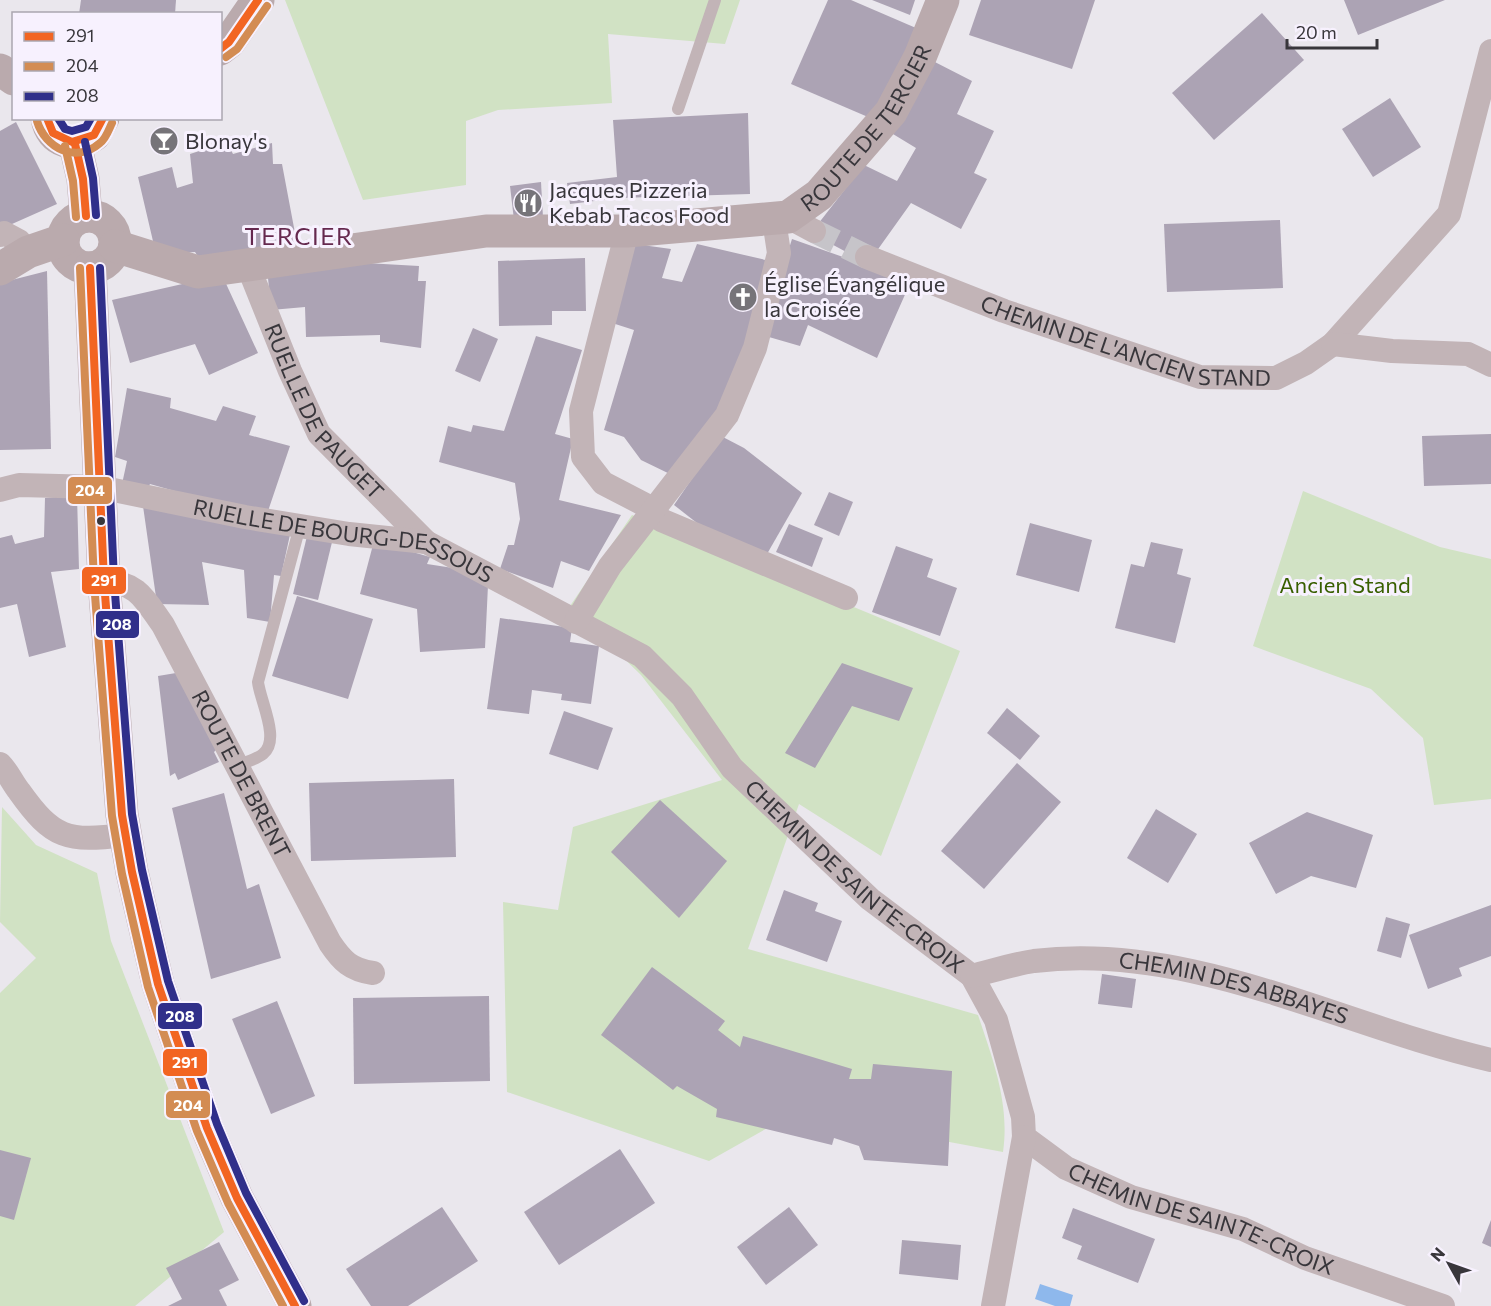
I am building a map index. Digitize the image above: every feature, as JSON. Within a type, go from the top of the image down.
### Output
[{"type":"main road","points":[[222,47],[229,42],[258,0]]},
{"type":"main road","name":"ROUTE DE TERCIER","points":[[116,246],[198,272],[486,231],[627,231],[792,222],[819,195],[891,112],[920,57],[943,0]]},
{"type":"main road","points":[[48,120],[54,135],[75,144],[94,135],[101,127],[103,120]]},
{"type":"main road","points":[[75,144],[86,216]]},
{"type":"main road","points":[[86,216],[102,218],[108,223],[116,238],[116,246],[107,262],[90,268],[76,265],[70,260],[63,240],[70,224],[86,216]]},
{"type":"main road","points":[[0,269],[28,252],[63,240]]},
{"type":"main road","points":[[90,268],[104,581],[125,835],[144,928],[181,1057],[237,1198],[295,1306]]},
{"type":"street","name":"CHEMIN DE L'ANCIEN STAND","points":[[867,257],[1004,311],[1200,377],[1276,378],[1306,363],[1333,344],[1449,214],[1491,51]]},
{"type":"street","points":[[576,622],[610,566],[727,415],[755,348],[779,254],[792,222]]},
{"type":"street","points":[[627,231],[581,411],[583,457],[603,483],[653,509],[661,520],[846,598]]},
{"type":"street","points":[[0,235],[4,233],[19,241],[28,252]]},
{"type":"street","name":"RUELLE DE PAUGET","points":[[248,266],[319,434],[426,542]]},
{"type":"street","points":[[1333,344],[1392,351],[1468,354],[1491,365]]},
{"type":"street","name":"RUELLE DE BOURG-DESSOUS","points":[[0,490],[19,486],[99,488],[300,526],[426,542],[576,622]]},
{"type":"street","name":"ROUTE DE BRENT","points":[[104,581],[124,582],[142,596],[163,625],[330,943],[343,962],[359,971],[373,973]]},
{"type":"street","name":"CHEMIN DE SAINTE-CROIX","points":[[576,622],[642,656],[682,696],[732,768],[870,899],[972,976],[996,1020],[1023,1117],[1024,1137],[1066,1168],[1131,1197],[1243,1229],[1305,1258],[1417,1301],[1443,1306]]},
{"type":"street","points":[[0,764],[42,821],[66,837],[95,838],[125,835]]},
{"type":"street","name":"CHEMIN DES ABBAYES","points":[[972,976],[1034,961],[1104,959],[1203,973],[1304,1001],[1437,1047],[1491,1060]]},
{"type":"street","points":[[993,1306],[1024,1137]]},
{"type":"lane","points":[[678,109],[715,0]]},
{"type":"lane","points":[[237,766],[262,755],[269,746],[271,732],[260,697],[258,682],[300,526]]},
{"type":"green space","points":[[285,0],[740,0],[725,44],[608,34],[612,103],[498,110],[466,121],[466,185],[363,200]]},
{"type":"green space","name":"Ancien Stand","points":[[1303,491],[1440,547],[1491,559],[1491,799],[1434,805],[1423,738],[1371,689],[1253,646]]},
{"type":"green space","points":[[632,515],[960,651],[881,856],[799,804],[748,949],[978,1015],[999,1082],[1005,1134],[1003,1152],[794,1113],[709,1161],[507,1092],[503,902],[558,910],[573,827],[722,780],[641,675],[570,606]]},
{"type":"green space","points":[[2,807],[36,845],[97,873],[111,941],[224,1232],[135,1306],[0,1306],[0,993],[36,958],[0,922]]},
{"type":"water","points":[[1040,1284],[1073,1295],[1070,1306],[1055,1306],[1035,1299]]},
{"type":"building","points":[[81,0],[176,0],[175,12],[79,12]]},
{"type":"building","points":[[828,0],[851,0],[916,28],[875,120],[791,84]]},
{"type":"building","points":[[872,0],[915,0],[910,15]]},
{"type":"building","points":[[981,0],[1095,0],[1072,69],[969,35]]},
{"type":"building","points":[[1344,0],[1445,0],[1358,35]]},
{"type":"building","points":[[1262,13],[1304,60],[1214,140],[1172,93]]},
{"type":"building","points":[[929,59],[972,81],[957,114],[994,131],[974,173],[987,179],[961,229],[911,203],[876,252],[863,261],[811,233],[864,165],[897,181],[916,148],[888,131]]},
{"type":"building","points":[[1390,98],[1421,147],[1373,177],[1342,129]]},
{"type":"building","points":[[748,113],[750,194],[619,198],[570,204],[567,183],[617,177],[613,120]]},
{"type":"building","points":[[16,122],[57,204],[3,228],[0,223],[0,131]]},
{"type":"building","points":[[227,142],[233,154],[272,143],[273,164],[282,164],[298,249],[199,258],[195,252],[156,254],[138,177],[172,167],[177,188],[193,183],[190,154]]},
{"type":"building","points":[[541,182],[543,218],[514,220],[510,186]]},
{"type":"building","points":[[1280,220],[1283,288],[1167,292],[1164,224]]},
{"type":"building","points":[[792,239],[911,281],[877,358],[808,325],[800,346],[762,335]]},
{"type":"building","points":[[635,244],[671,249],[662,278],[682,282],[697,244],[770,261],[752,332],[720,406],[674,476],[641,460],[624,437],[604,430],[634,330],[609,322]]},
{"type":"building","points":[[585,258],[586,311],[552,311],[552,325],[499,326],[498,261]]},
{"type":"building","points":[[312,260],[419,266],[418,281],[426,281],[421,348],[380,342],[380,335],[306,337],[305,307],[271,310],[267,267]]},
{"type":"building","points":[[47,271],[51,449],[0,450],[0,283]]},
{"type":"building","points":[[222,275],[258,353],[209,375],[195,344],[130,363],[112,300]]},
{"type":"building","points":[[473,328],[498,339],[480,382],[455,371]]},
{"type":"building","points":[[536,336],[582,350],[555,434],[573,439],[559,500],[621,515],[589,571],[561,561],[553,588],[500,569],[508,545],[514,545],[520,519],[515,483],[439,462],[448,426],[471,432],[473,425],[504,431]]},
{"type":"building","points":[[127,388],[171,398],[170,408],[216,421],[223,406],[256,416],[249,435],[290,446],[266,517],[150,484],[145,493],[122,484],[127,461],[115,457]]},
{"type":"building","points":[[1491,434],[1491,484],[1424,486],[1422,436]]},
{"type":"building","points":[[721,436],[744,448],[802,493],[767,554],[711,534],[674,505]]},
{"type":"building","points":[[829,492],[853,502],[839,536],[814,525]]},
{"type":"building","points":[[77,495],[79,569],[51,572],[66,647],[29,657],[17,604],[0,608],[0,538],[12,535],[15,544],[44,537],[45,498]]},
{"type":"building","points":[[143,506],[291,530],[281,576],[274,575],[270,622],[247,618],[244,570],[202,562],[209,605],[157,604]]},
{"type":"building","points":[[1030,523],[1092,540],[1079,592],[1016,575]]},
{"type":"building","points":[[789,524],[823,538],[812,567],[776,552]]},
{"type":"building","points":[[308,532],[333,538],[318,600],[293,594]]},
{"type":"building","points":[[374,541],[430,557],[427,564],[453,568],[488,585],[485,648],[420,652],[417,609],[360,594]]},
{"type":"building","points":[[1151,542],[1183,549],[1177,574],[1191,578],[1175,643],[1115,628],[1131,564],[1144,567]]},
{"type":"building","points":[[896,546],[933,559],[927,577],[957,588],[940,636],[872,612]]},
{"type":"building","points":[[297,596],[373,619],[348,699],[272,676]]},
{"type":"building","points":[[500,618],[572,628],[570,642],[599,646],[591,704],[561,700],[562,694],[532,690],[529,714],[487,709]]},
{"type":"building","points":[[842,663],[913,688],[899,721],[852,706],[815,768],[785,753]]},
{"type":"building","points":[[176,673],[216,750],[214,752],[219,762],[178,780],[175,773],[170,776],[158,676]]},
{"type":"building","points":[[1007,708],[1040,736],[1020,760],[987,733]]},
{"type":"building","points":[[564,711],[613,728],[598,770],[549,754]]},
{"type":"building","points":[[1017,763],[1061,802],[984,889],[941,851]]},
{"type":"building","points":[[454,779],[456,857],[311,861],[309,783]]},
{"type":"building","points":[[224,793],[247,889],[259,884],[281,958],[211,979],[172,808]]},
{"type":"building","points":[[660,800],[727,861],[679,918],[611,852]]},
{"type":"building","points":[[1156,809],[1197,834],[1168,883],[1127,858]]},
{"type":"building","points":[[1307,812],[1373,835],[1356,888],[1311,876],[1276,894],[1249,843]]},
{"type":"building","points":[[784,890],[818,903],[815,911],[842,921],[827,962],[766,940]]},
{"type":"building","points":[[1491,905],[1491,956],[1459,968],[1462,976],[1428,989],[1409,935]]},
{"type":"building","points":[[1386,917],[1410,924],[1401,958],[1377,951]]},
{"type":"building","points":[[652,967],[725,1021],[718,1030],[740,1047],[743,1036],[852,1069],[849,1079],[871,1079],[873,1064],[952,1071],[948,1166],[864,1160],[859,1146],[834,1138],[832,1145],[716,1117],[717,1109],[677,1086],[673,1090],[601,1035]]},
{"type":"building","points":[[1102,974],[1136,979],[1132,1008],[1098,1004]]},
{"type":"building","points":[[489,996],[490,1081],[354,1084],[353,998]]},
{"type":"building","points":[[277,1001],[315,1096],[271,1114],[232,1019]]},
{"type":"building","points":[[620,1149],[655,1203],[559,1265],[524,1212]]},
{"type":"building","points":[[0,1150],[31,1158],[14,1220],[0,1216]]},
{"type":"building","points":[[442,1207],[478,1261],[408,1306],[371,1306],[346,1269]]},
{"type":"building","points":[[789,1207],[818,1245],[766,1285],[737,1247]]},
{"type":"building","points":[[1073,1208],[1155,1239],[1138,1283],[1077,1259],[1082,1246],[1062,1238]]},
{"type":"building","points":[[1491,1220],[1491,1247],[1482,1243]]},
{"type":"building","points":[[902,1240],[961,1245],[958,1280],[899,1274]]},
{"type":"building","points":[[219,1242],[239,1280],[219,1290],[227,1306],[168,1306],[182,1299],[166,1268]]},
{"type":"tunnel","points":[[814,231],[867,257]]},
{"type":"transit line","name":"291","points":[[222,47],[229,42],[258,0]]},
{"type":"transit line","name":"204","points":[[226,57],[237,49],[267,6]]},
{"type":"transit line","name":"291","points":[[48,120],[53,133],[72,142],[94,135],[102,120]]},
{"type":"transit line","name":"208","points":[[59,120],[65,129],[72,131],[86,127],[90,120]]},
{"type":"transit line","name":"204","points":[[37,121],[47,139],[63,150],[72,152],[91,149],[100,143],[112,123]]},
{"type":"transit line","name":"208","points":[[85,142],[93,178],[96,215]]},
{"type":"transit line","name":"291","points":[[75,144],[83,179],[86,216]]},
{"type":"transit line","name":"204","points":[[65,146],[73,181],[76,217]]},
{"type":"transit line","name":"204","points":[[80,268],[94,582],[112,816],[122,874],[148,987],[197,1131],[228,1203],[283,1306]]},
{"type":"transit line","name":"291","points":[[90,268],[104,581],[122,815],[132,872],[158,984],[207,1128],[237,1198],[295,1306]]},
{"type":"transit line","name":"208","points":[[100,268],[114,580],[132,814],[142,870],[168,981],[217,1124],[246,1193],[304,1301]]},
{"type":"place","name":"Blonay's","points":[[164,141]]},
{"type":"place","name":"Jacques Pizzeria Kebab Tacos Food","points":[[528,203]]},
{"type":"place","name":"Église Évangélique la Croisée","points":[[743,297]]},
{"type":"district","name":"TERCIER","points":[[299,237]]}]
